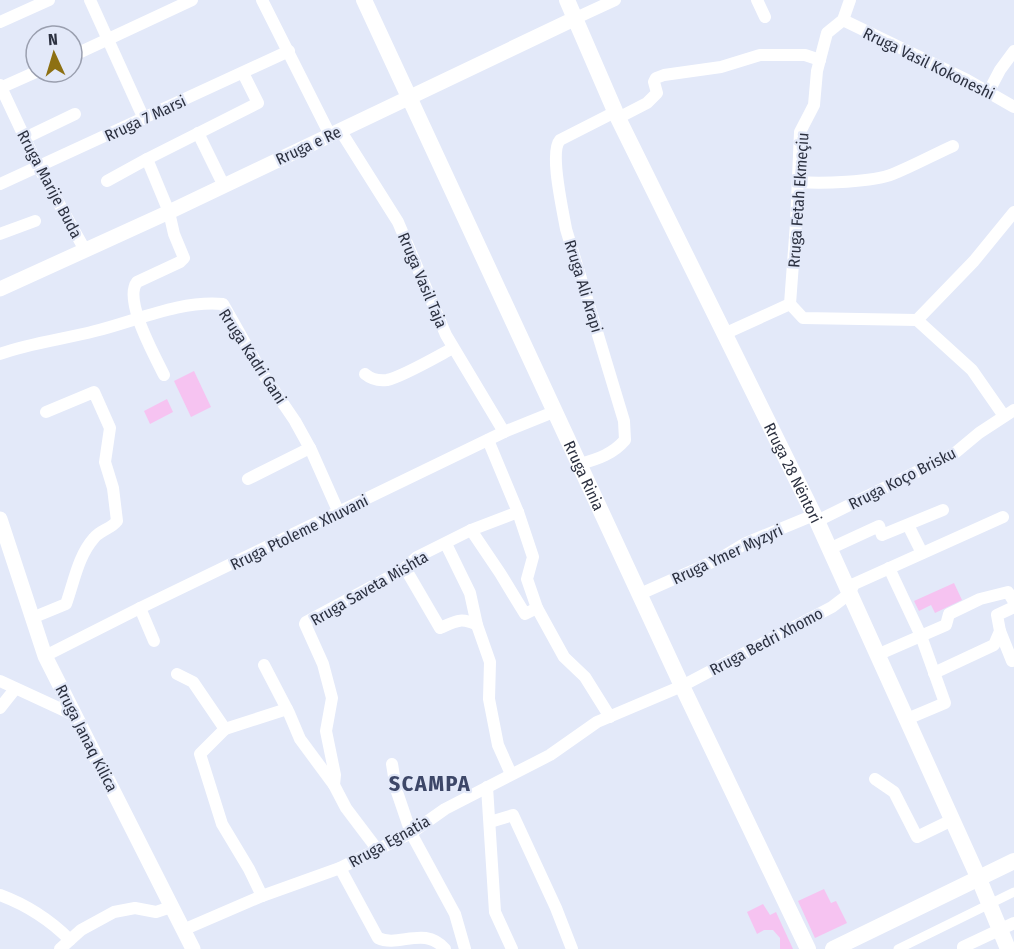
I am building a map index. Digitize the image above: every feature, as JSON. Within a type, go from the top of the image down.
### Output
[{"type":"main road","name":"Rruga Rinia","points":[[364,0],[682,686],[808,949]]},
{"type":"main road","name":"Rruga 28 Nëntori","points":[[567,0],[617,115],[815,518],[989,904],[1007,926],[1008,949]]},
{"type":"main road","points":[[833,949],[1014,861]]},
{"type":"street","points":[[0,22],[49,0]]},
{"type":"street","points":[[90,0],[144,119]]},
{"type":"street","points":[[84,50],[192,0]]},
{"type":"street","name":"Rruga Vasil Taja","points":[[262,0],[335,132],[398,222],[453,348],[504,432]]},
{"type":"street","name":"Rruga e Re","points":[[0,289],[169,212],[615,0]]},
{"type":"street","points":[[757,0],[765,17]]},
{"type":"street","name":"Rruga Fetah Ekmeçiu","points":[[790,304],[799,182],[800,132],[814,105],[817,71],[828,33],[843,20],[850,0]]},
{"type":"street","name":"Rruga Vasil Kokoneshi","points":[[843,20],[989,91],[1014,107]]},
{"type":"street","name":"Rruga 7 Marsi","points":[[0,184],[289,51]]},
{"type":"street","points":[[989,91],[1000,70],[1014,51]]},
{"type":"street","points":[[617,115],[647,103],[657,93],[654,82],[656,78],[664,75],[721,67],[760,55],[805,55],[820,60]]},
{"type":"street","points":[[107,181],[258,104],[243,73]]},
{"type":"street","points":[[0,87],[24,77]]},
{"type":"street","name":"Rruga Marije Buda","points":[[0,87],[38,166],[85,250]]},
{"type":"street","points":[[25,138],[75,114]]},
{"type":"street","name":"Rruga Ali Arapi","points":[[580,464],[598,459],[617,449],[625,440],[624,421],[566,229],[556,147],[560,140],[617,115]]},
{"type":"street","points":[[198,133],[224,186]]},
{"type":"street","points":[[799,182],[868,180],[892,175],[953,146]]},
{"type":"street","points":[[147,159],[169,212],[174,234],[184,258],[137,282],[133,287],[132,294],[138,319],[164,375]]},
{"type":"street","points":[[917,320],[974,261],[1014,212]]},
{"type":"street","points":[[0,234],[35,220]]},
{"type":"street","name":"Rruga Kadri Gani","points":[[0,354],[173,308],[212,303],[223,304],[261,371],[295,421],[310,448],[339,513]]},
{"type":"street","points":[[724,334],[790,304],[803,318],[917,320],[972,370],[1009,413]]},
{"type":"street","points":[[365,374],[377,380],[392,378],[453,348]]},
{"type":"street","points":[[32,618],[66,604],[78,565],[87,546],[97,534],[117,522],[113,488],[105,462],[110,430],[94,392],[46,412]]},
{"type":"street","name":"Rruga Ptoleme Xhuvani","points":[[45,656],[504,432],[556,411]]},
{"type":"street","name":"Rruga Koço Brisku","points":[[815,518],[955,453],[1009,413]]},
{"type":"street","points":[[488,440],[518,512],[533,557],[527,579],[537,608],[564,657],[585,677],[610,717]]},
{"type":"street","points":[[248,479],[310,448]]},
{"type":"street","points":[[829,549],[879,526],[882,535],[943,510]]},
{"type":"street","name":"Rruga Saveta Mishta","points":[[334,785],[335,775],[326,730],[332,698],[306,622],[354,598],[405,568],[417,557],[471,530],[518,512]]},
{"type":"street","name":"Rruga Bedri Xhomo","points":[[682,686],[832,606],[849,594],[854,584],[1003,517]]},
{"type":"street","name":"Rruga Ymer Myzyri","points":[[640,594],[721,558],[746,543],[815,518]]},
{"type":"street","name":"Rruga Janaq Kilica","points":[[0,519],[45,656],[193,949]]},
{"type":"street","points":[[908,525],[922,553]]},
{"type":"street","points":[[471,530],[525,614],[537,608]]},
{"type":"street","points":[[446,544],[470,593],[477,625],[490,662],[489,699],[498,745],[511,774]]},
{"type":"street","points":[[405,568],[440,628],[457,620],[467,620],[477,625]]},
{"type":"street","points":[[889,568],[921,636],[945,703],[907,719]]},
{"type":"street","points":[[877,655],[946,625],[949,614],[980,599],[1008,592],[1014,602]]},
{"type":"street","points":[[140,608],[154,641]]},
{"type":"street","points":[[1011,661],[997,615],[1014,608]]},
{"type":"street","points":[[934,673],[994,645],[1000,631]]},
{"type":"street","points":[[264,665],[300,739],[334,785],[346,808],[377,849]]},
{"type":"street","points":[[177,674],[193,682],[225,729]]},
{"type":"street","points":[[0,681],[76,716]]},
{"type":"street","name":"Rruga Egnatia","points":[[183,930],[262,896],[340,868],[411,833],[445,809],[550,755],[597,722],[682,686]]},
{"type":"street","points":[[0,708],[15,689]]},
{"type":"street","points":[[262,896],[222,824],[200,754],[225,729],[287,709]]},
{"type":"street","points":[[392,764],[396,789],[411,833],[455,914],[464,949]]},
{"type":"street","points":[[875,779],[894,792],[917,837],[952,820]]},
{"type":"street","points":[[487,787],[495,912],[512,949]]},
{"type":"street","points":[[490,822],[513,815],[556,908],[572,949]]},
{"type":"street","points":[[340,868],[378,938],[384,940],[425,937],[434,940],[445,949]]},
{"type":"street","points":[[898,949],[1014,892]]},
{"type":"street","points":[[0,894],[39,914],[55,925],[70,940]]},
{"type":"street","points":[[60,949],[81,930],[114,912],[135,908],[156,912],[171,907]]},
{"type":"street","points":[[963,949],[1007,926]]},
{"type":"shaded area","points":[[194,371],[211,407],[191,417],[174,381]]},
{"type":"shaded area","points":[[167,399],[173,412],[150,424],[144,411]]},
{"type":"shaded area","points":[[954,583],[962,600],[935,613],[931,605],[919,611],[914,601]]},
{"type":"shaded area","points":[[824,889],[831,903],[836,901],[847,923],[815,938],[798,901]]},
{"type":"shaded area","points":[[763,904],[770,915],[776,912],[793,949],[780,949],[780,938],[773,930],[764,930],[757,934],[747,912]]},
{"type":"district","name":"SCAMPA","points":[[430,783]]}]
